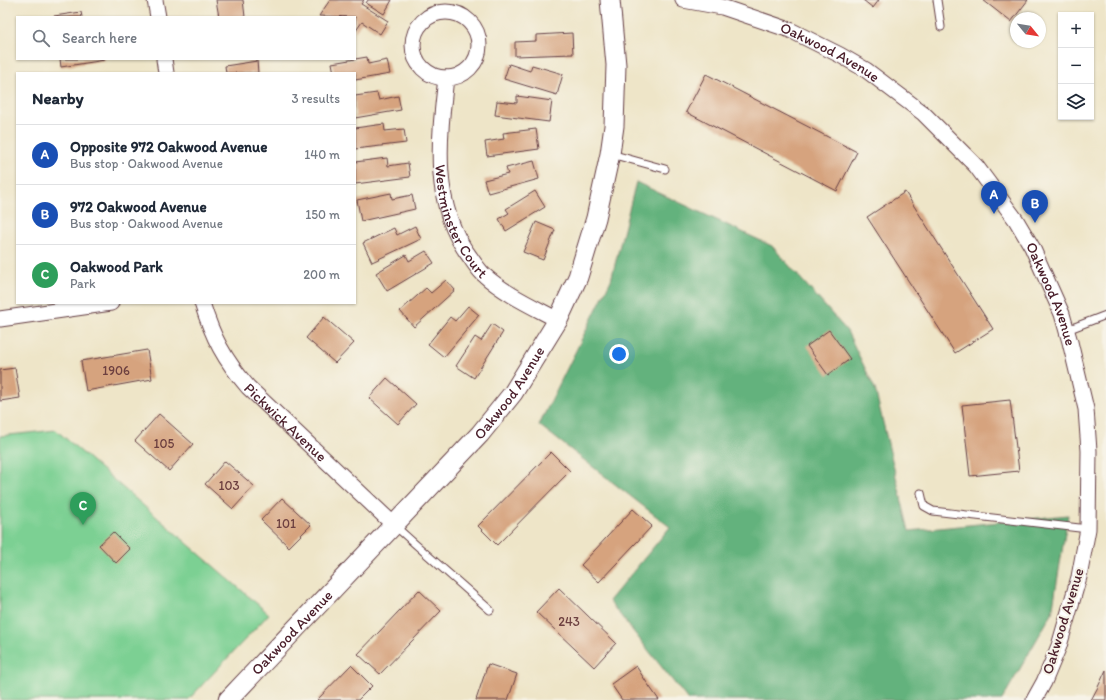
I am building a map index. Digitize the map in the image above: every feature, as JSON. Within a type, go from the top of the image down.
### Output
[{"type":"street","points":[[155,0],[158,16]]},
{"type":"street","name":"Oakwood Avenue","points":[[228,700],[480,434],[513,393],[558,320],[578,277],[583,262],[596,218],[610,154],[614,126],[616,65],[610,0]]},
{"type":"street","name":"Oakwood Avenue","points":[[683,0],[722,7],[790,30],[840,54],[866,70],[923,112],[976,166],[1016,220],[1032,247],[1062,314],[1086,409],[1089,451],[1088,529],[1079,577],[1059,646],[1044,682],[1034,700]]},
{"type":"street","points":[[447,11],[457,13],[467,18],[479,35],[480,46],[478,56],[473,65],[456,77],[446,78],[434,76],[424,70],[417,61],[413,50],[414,38],[418,27],[425,18],[436,13],[447,11]]},
{"type":"street","points":[[164,60],[166,72]]},
{"type":"street","name":"Westminster Court","points":[[446,78],[440,128],[441,182],[448,216],[463,248],[482,273],[512,296],[558,320]]},
{"type":"street","points":[[0,319],[104,304]]},
{"type":"street","name":"Pickwick Avenue","points":[[202,304],[208,323],[220,349],[235,372],[248,388],[394,524]]},
{"type":"lane","points":[[937,0],[941,27]]},
{"type":"lane","points":[[610,154],[665,169]]},
{"type":"lane","points":[[1066,330],[1106,315]]},
{"type":"lane","points":[[921,493],[924,506],[933,511],[1088,529]]},
{"type":"lane","points":[[394,524],[490,610]]},
{"type":"green space","points":[[636,182],[772,246],[847,331],[875,389],[909,531],[1068,515],[1052,613],[1002,700],[688,700],[609,601],[670,527],[539,425],[611,280]]},
{"type":"green space","points":[[56,430],[269,614],[188,700],[0,700],[0,436]]},
{"type":"building","points":[[216,0],[243,0],[245,16],[219,16]]},
{"type":"building","points":[[330,0],[364,0],[361,4],[388,21],[380,34],[362,22],[356,31],[356,16],[319,16]]},
{"type":"building","points":[[368,0],[392,0],[384,14],[366,3]]},
{"type":"building","points":[[863,0],[879,0],[873,8]]},
{"type":"building","points":[[983,0],[1028,0],[1019,12],[1010,12],[1010,21]]},
{"type":"building","points":[[81,12],[82,16],[54,16]]},
{"type":"building","points":[[572,33],[573,54],[515,56],[515,42],[536,41],[536,35]]},
{"type":"building","points":[[367,57],[368,64],[387,60],[390,74],[356,80],[356,72],[334,72],[332,63]]},
{"type":"building","points":[[60,60],[105,60],[61,67]]},
{"type":"building","points":[[257,61],[258,72],[226,72],[225,66]]},
{"type":"building","points":[[509,64],[530,71],[532,65],[563,74],[557,95],[504,79]]},
{"type":"building","points":[[706,74],[857,152],[837,191],[686,112]]},
{"type":"building","points":[[377,93],[379,100],[398,96],[401,110],[356,118],[356,96]]},
{"type":"building","points":[[517,96],[552,101],[549,122],[495,115],[497,101],[517,103]]},
{"type":"building","points":[[384,124],[385,131],[404,129],[406,143],[356,149],[356,128]]},
{"type":"building","points":[[536,129],[539,149],[487,156],[485,142],[504,139],[503,133]]},
{"type":"building","points":[[387,158],[388,166],[408,163],[410,177],[356,184],[356,162]]},
{"type":"building","points":[[534,161],[539,179],[488,193],[484,180],[508,174],[506,168]]},
{"type":"building","points":[[535,191],[545,207],[506,231],[499,219],[509,213],[506,209]]},
{"type":"building","points":[[905,192],[993,329],[955,353],[867,217]]},
{"type":"building","points":[[391,193],[392,199],[412,195],[415,209],[361,221],[357,200]]},
{"type":"building","points":[[536,222],[555,230],[543,260],[523,252]]},
{"type":"building","points":[[415,226],[421,239],[372,262],[363,243],[394,228],[397,235]]},
{"type":"building","points":[[426,251],[434,263],[387,291],[376,273],[406,255],[409,261]]},
{"type":"building","points":[[446,280],[455,290],[414,327],[400,311],[426,288],[431,293]]},
{"type":"building","points":[[468,306],[479,315],[444,357],[428,344],[450,317],[455,321]]},
{"type":"building","points":[[324,317],[354,343],[335,363],[306,338]]},
{"type":"building","points":[[492,324],[503,332],[474,378],[456,366],[475,337],[481,341]]},
{"type":"building","points":[[829,330],[850,359],[828,375],[807,346]]},
{"type":"building","points":[[147,350],[152,379],[86,391],[81,361]]},
{"type":"building","points":[[15,368],[20,398],[0,401],[0,370]]},
{"type":"building","points":[[387,378],[416,404],[398,424],[369,398]]},
{"type":"building","points":[[1010,400],[1019,471],[970,476],[962,405]]},
{"type":"building","points":[[159,414],[193,444],[169,471],[135,441]]},
{"type":"building","points":[[551,452],[570,471],[497,545],[478,526]]},
{"type":"building","points":[[225,461],[254,486],[233,509],[205,484]]},
{"type":"building","points":[[282,498],[311,525],[289,547],[261,520]]},
{"type":"building","points":[[633,509],[652,526],[599,582],[581,565]]},
{"type":"building","points":[[113,532],[130,549],[116,563],[99,545]]},
{"type":"building","points":[[559,588],[616,643],[594,667],[536,612]]},
{"type":"building","points":[[419,590],[441,611],[380,674],[358,654]]},
{"type":"building","points":[[488,664],[517,674],[508,700],[476,700]]},
{"type":"building","points":[[351,665],[372,686],[358,700],[317,700]]},
{"type":"building","points":[[636,666],[659,700],[622,700],[611,684]]},
{"type":"building","points":[[1106,670],[1106,700],[1091,700],[1098,687]]},
{"type":"place","name":"Opposite 972 Oakwood Avenue","points":[[994,214]]},
{"type":"place","name":"972 Oakwood Avenue","points":[[1035,223]]},
{"type":"place","name":"Oakwood Park","points":[[83,525]]}]
